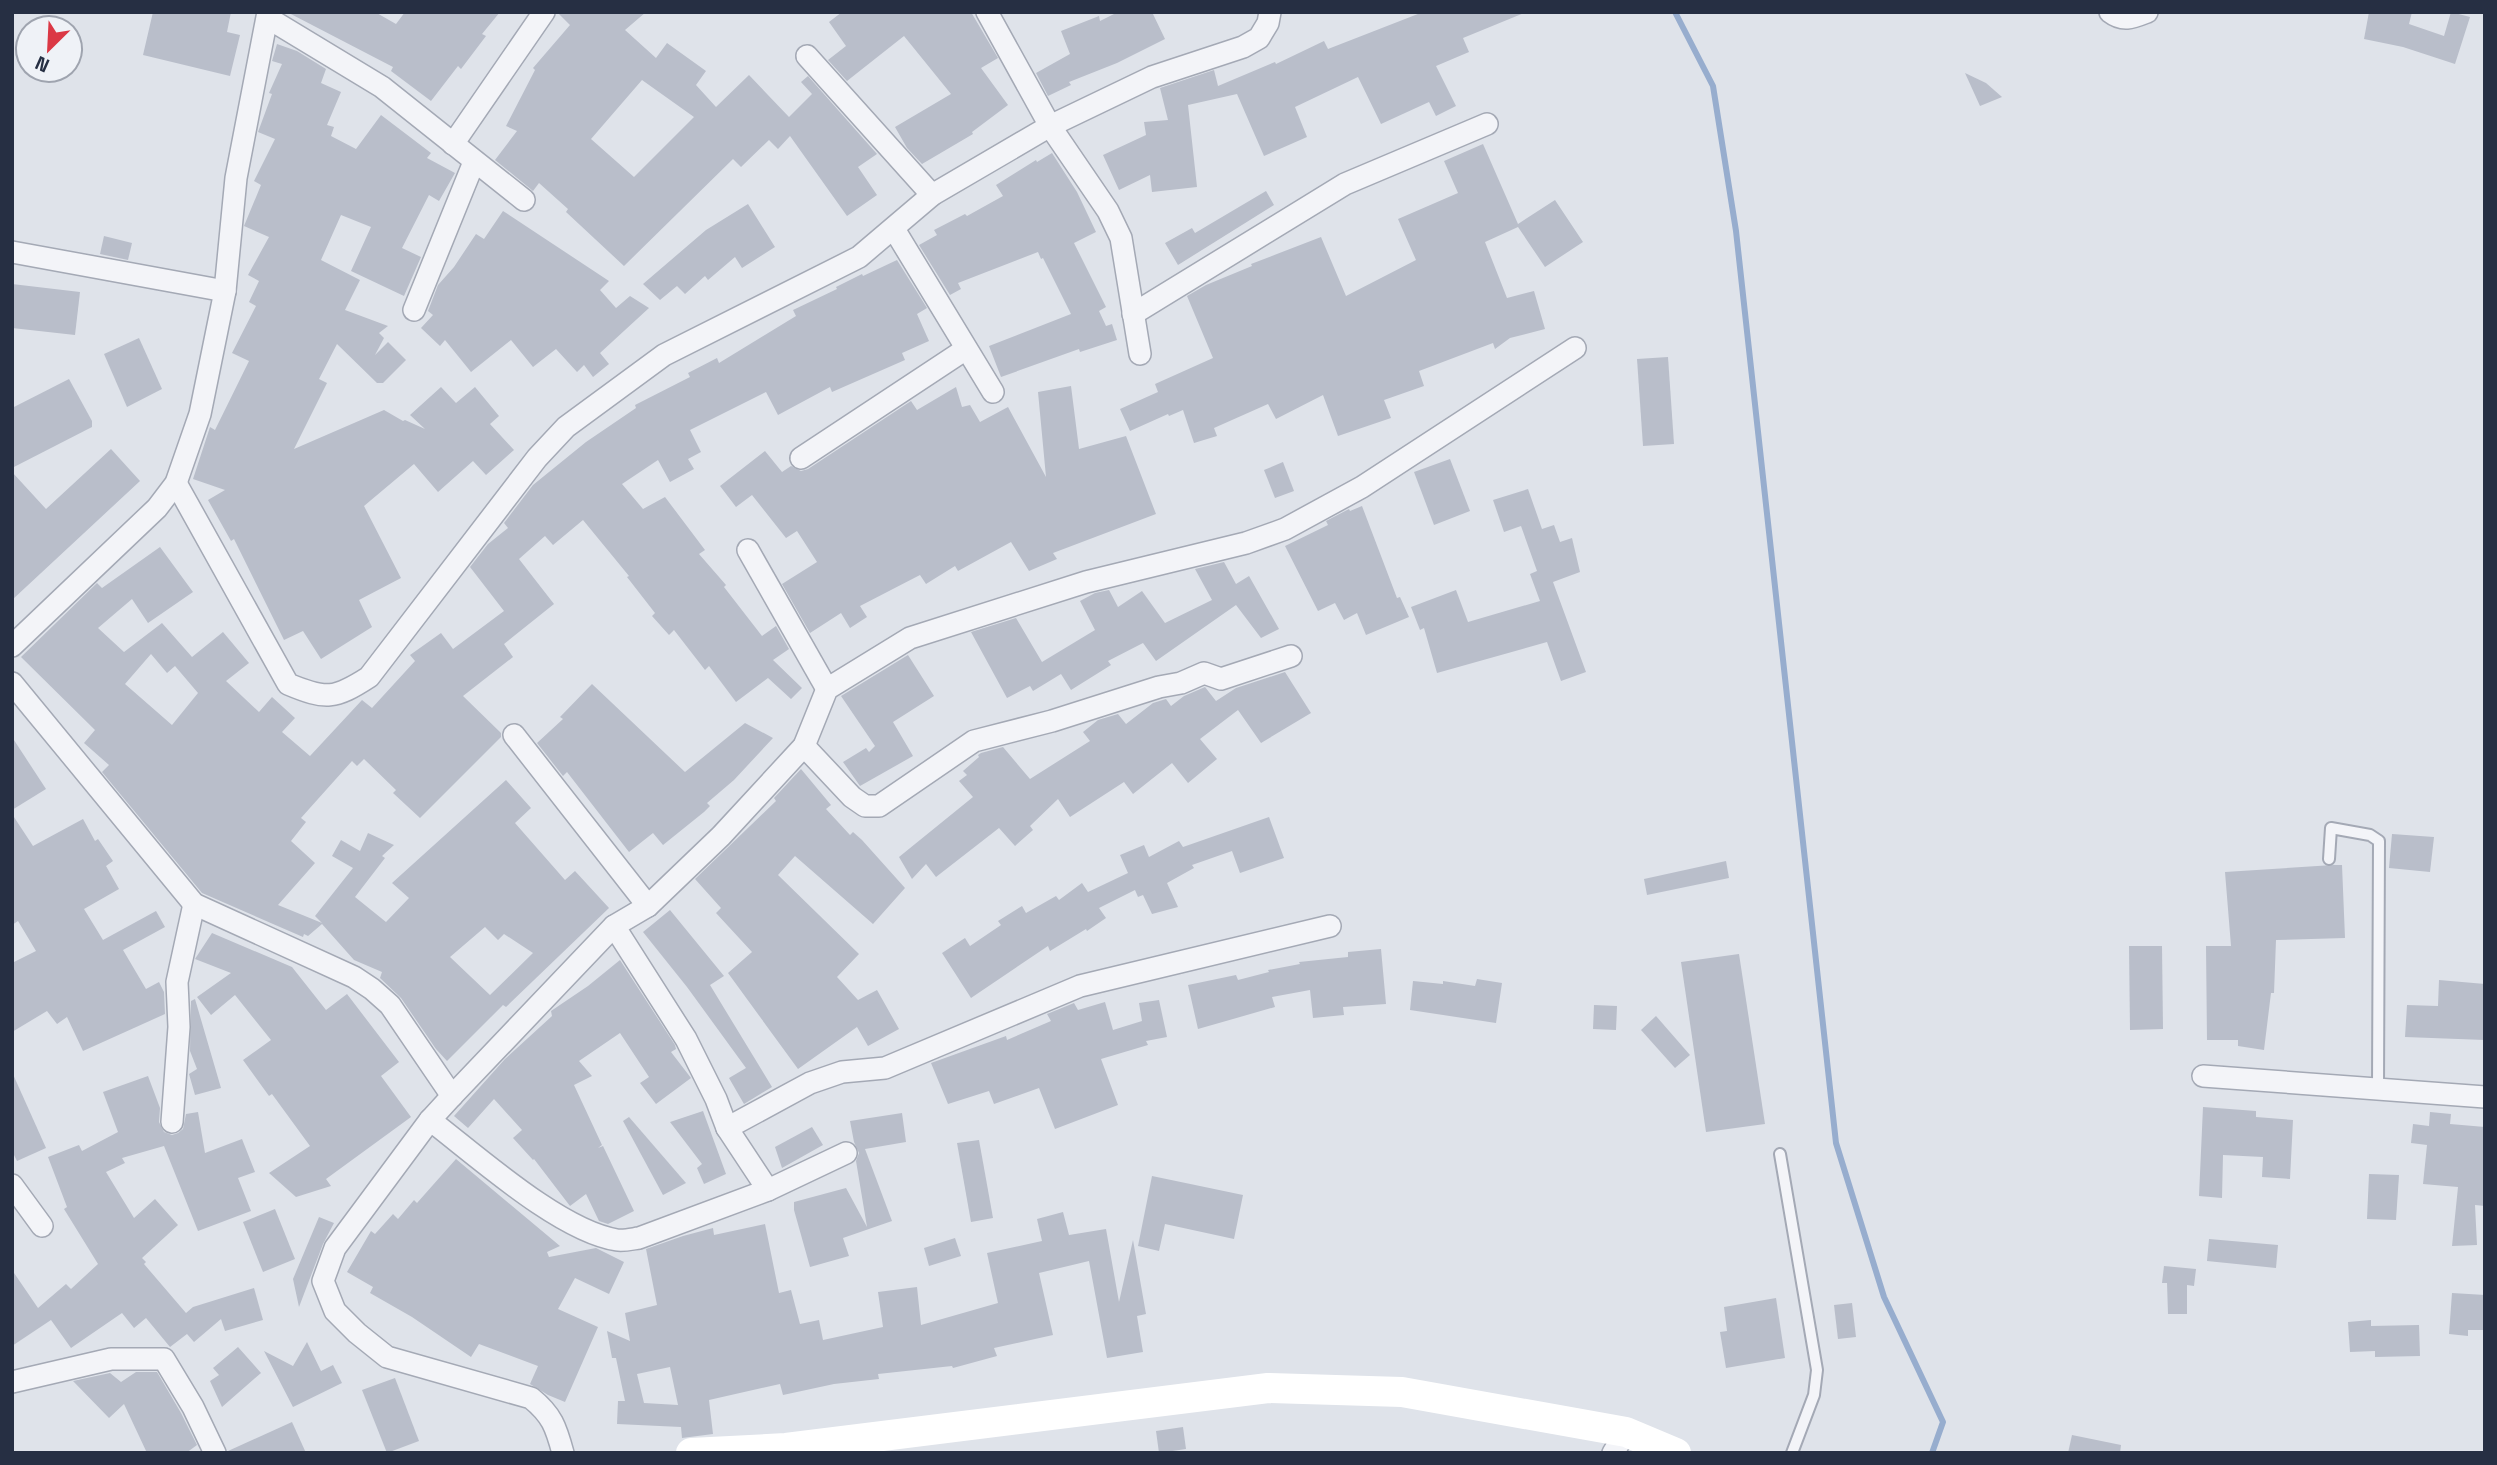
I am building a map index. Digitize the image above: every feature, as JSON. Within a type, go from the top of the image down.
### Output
[{"type":"main road","points":[[691,1453],[785,1450],[1268,1388],[1402,1392],[1676,1453]]},
{"type":"street","points":[[453,144],[544,12]]},
{"type":"street","points":[[987,12],[1050,126],[1108,211],[1121,238],[1140,354]]},
{"type":"street","points":[[176,483],[288,684],[313,695],[342,694],[369,677],[537,458],[566,427],[664,355],[859,257],[932,195],[1050,126],[1152,76],[1243,47],[1259,38],[1268,23],[1270,12]]},
{"type":"street","points":[[2110,12],[2122,19],[2131,19],[2147,12]]},
{"type":"street","points":[[12,646],[157,509],[176,483],[200,414],[225,290],[236,177],[268,15],[382,88],[524,200]]},
{"type":"street","points":[[807,56],[932,195]]},
{"type":"street","points":[[1133,314],[1345,184],[1487,124]]},
{"type":"street","points":[[414,310],[474,162]]},
{"type":"street","points":[[894,229],[993,392]]},
{"type":"street","points":[[12,252],[225,290]]},
{"type":"street","points":[[563,1453],[555,1424],[545,1409],[531,1398],[387,1357],[335,1311],[323,1281],[335,1248],[430,1120],[452,1096],[614,926],[648,906],[721,836],[804,746],[827,689],[910,638],[1086,582],[1246,543],[1285,529],[1362,487],[1576,348]]},
{"type":"street","points":[[801,458],[966,349]]},
{"type":"street","points":[[748,550],[827,689]]},
{"type":"street","points":[[804,746],[852,797],[865,806],[879,806],[974,741],[1181,683],[1203,673],[1220,679],[1291,656]]},
{"type":"street","points":[[12,683],[194,904],[354,977],[372,989],[390,1005],[452,1096]]},
{"type":"street","points":[[514,735],[648,906]]},
{"type":"street","points":[[172,1122],[179,1027],[177,982],[194,904]]},
{"type":"street","points":[[614,926],[686,1039],[716,1099],[727,1128],[768,1190]]},
{"type":"street","points":[[727,1128],[810,1083],[842,1072],[885,1068],[1080,986],[1330,926]]},
{"type":"street","points":[[2203,1076],[2485,1097]]},
{"type":"street","points":[[430,1120],[549,1210],[593,1234],[620,1241],[639,1238],[768,1190],[846,1153]]},
{"type":"street","points":[[12,1185],[42,1226]]},
{"type":"street","points":[[12,1382],[111,1359],[164,1359],[193,1407],[215,1453]]},
{"type":"lane","points":[[2329,859],[2331,828],[2371,835],[2379,841],[2378,1088]]},
{"type":"lane","points":[[1780,1154],[1818,1370],[1814,1395],[1792,1453]]},
{"type":"building","points":[[153,12],[231,12],[227,32],[240,35],[230,76],[143,55]]},
{"type":"building","points":[[287,12],[375,12],[396,24],[405,12],[500,12],[482,34],[486,36],[461,69],[458,66],[431,101],[391,71],[393,67]]},
{"type":"building","points":[[557,12],[646,12],[625,30],[656,58],[667,43],[706,71],[696,85],[716,107],[749,75],[789,117],[812,94],[801,82],[808,76],[877,154],[858,167],[877,195],[847,216],[790,136],[778,149],[769,140],[741,167],[733,159],[624,266],[539,183],[533,191],[495,160],[517,131],[506,126],[535,70],[533,68],[570,25]],"holes":[[[642,80],[694,117],[634,177],[591,139]]]},
{"type":"building","points":[[842,12],[971,12],[998,58],[981,68],[1008,105],[972,132],[973,134],[922,164],[907,148],[895,127],[951,94],[904,36],[847,81],[828,60],[846,46],[829,22]]},
{"type":"building","points":[[1118,12],[1152,12],[1165,39],[1117,63],[1069,82],[1071,85],[1048,96],[1036,73],[1070,54],[1061,31],[1099,16],[1100,21]]},
{"type":"building","points":[[1423,12],[1524,13],[1463,38],[1469,52],[1436,66],[1456,106],[1436,116],[1429,102],[1381,124],[1358,77],[1295,107],[1307,137],[1264,156],[1237,94],[1188,105],[1197,187],[1152,192],[1150,175],[1119,190],[1103,155],[1146,135],[1144,122],[1168,120],[1160,88],[1214,70],[1218,86],[1275,62],[1276,64],[1324,41],[1328,49]]},
{"type":"building","points":[[2369,12],[2412,12],[2409,24],[2444,36],[2451,12],[2470,17],[2455,64],[2403,47],[2364,39]]},
{"type":"building","points":[[277,44],[297,51],[326,69],[321,83],[341,92],[327,125],[334,127],[331,136],[356,149],[381,115],[431,153],[427,158],[455,173],[439,201],[429,195],[402,248],[421,257],[404,296],[351,271],[371,227],[341,215],[321,260],[360,280],[345,310],[388,326],[379,333],[384,338],[375,355],[388,342],[406,360],[383,383],[377,383],[337,344],[319,379],[327,383],[294,449],[384,410],[425,429],[410,415],[441,387],[456,403],[475,387],[499,416],[490,424],[514,450],[486,475],[473,461],[438,492],[414,464],[364,506],[401,578],[359,600],[372,627],[321,659],[303,631],[284,640],[234,539],[231,541],[208,500],[225,490],[193,479],[210,427],[215,430],[249,361],[232,353],[256,306],[249,302],[259,281],[248,275],[269,237],[244,226],[261,185],[254,181],[275,139],[258,132],[272,94],[269,93],[282,64],[272,61]]},
{"type":"building","points":[[1965,73],[1986,83],[2002,97],[1980,106]]},
{"type":"building","points":[[1483,144],[1518,224],[1555,200],[1583,242],[1545,267],[1518,227],[1485,242],[1507,298],[1534,291],[1545,329],[1510,338],[1495,349],[1493,343],[1419,371],[1424,386],[1384,400],[1391,418],[1338,436],[1323,395],[1276,419],[1268,404],[1214,428],[1217,436],[1194,443],[1183,410],[1130,431],[1120,409],[1158,392],[1155,384],[1213,358],[1187,296],[1252,266],[1251,264],[1321,237],[1346,296],[1416,260],[1398,219],[1458,193],[1444,161]]},
{"type":"building","points":[[1052,153],[1077,192],[1096,232],[1074,243],[1106,307],[1099,311],[1106,326],[1112,324],[1117,340],[1080,352],[1079,349],[1001,377],[989,346],[1071,314],[1043,258],[1041,259],[1038,252],[958,283],[961,289],[950,295],[919,245],[937,235],[934,230],[1003,196],[996,185]]},
{"type":"building","points":[[1266,191],[1274,205],[1178,265],[1165,243],[1192,228],[1195,233]]},
{"type":"building","points":[[748,204],[775,247],[742,268],[735,257],[708,280],[705,276],[685,294],[677,286],[660,300],[643,284],[706,230]]},
{"type":"building","points":[[503,211],[609,281],[600,290],[616,308],[630,296],[649,308],[600,353],[609,364],[593,377],[584,365],[577,372],[556,349],[533,367],[511,340],[471,372],[445,340],[440,346],[421,328],[433,315],[428,311],[438,285],[476,234],[484,239]]},
{"type":"building","points":[[104,236],[132,243],[128,260],[100,254]]},
{"type":"building","points":[[897,260],[927,308],[917,314],[929,341],[902,353],[905,360],[832,392],[830,387],[778,415],[766,392],[690,430],[701,452],[688,459],[694,469],[670,482],[658,460],[622,484],[643,509],[665,497],[705,550],[699,554],[726,585],[724,587],[762,636],[776,626],[789,649],[773,660],[802,688],[791,699],[768,678],[736,702],[709,666],[705,670],[674,630],[669,635],[652,616],[655,613],[627,577],[629,576],[583,520],[553,545],[545,536],[519,559],[554,604],[504,644],[513,657],[463,696],[501,733],[501,737],[420,818],[393,793],[396,790],[364,759],[357,766],[352,761],[301,818],[306,822],[291,841],[315,863],[278,905],[322,923],[315,916],[353,868],[332,856],[341,840],[360,851],[368,833],[394,845],[382,856],[385,858],[355,897],[386,922],[409,898],[392,883],[506,780],[531,808],[515,823],[565,880],[575,871],[609,908],[506,1007],[503,1005],[447,1061],[401,998],[380,978],[382,972],[354,960],[322,924],[303,937],[202,893],[102,772],[109,765],[84,743],[95,730],[21,657],[97,583],[102,588],[160,547],[193,592],[148,623],[132,599],[98,628],[124,652],[162,623],[192,657],[223,632],[249,663],[226,681],[259,712],[272,697],[295,718],[282,732],[310,756],[362,700],[372,708],[415,661],[410,655],[441,633],[453,649],[504,611],[470,567],[488,544],[508,528],[504,523],[533,485],[586,442],[636,408],[635,405],[690,377],[688,373],[717,358],[719,363],[796,316],[793,310],[862,274],[863,276]],"holes":[[[151,654],[167,673],[175,666],[198,693],[172,725],[125,684]],[[485,927],[498,940],[504,934],[533,953],[490,995],[450,957]]]},
{"type":"building","points":[[12,284],[80,292],[75,335],[12,328]]},
{"type":"building","points":[[139,338],[162,389],[127,407],[104,354]]},
{"type":"building","points":[[1668,357],[1674,444],[1643,446],[1637,359]]},
{"type":"building","points":[[69,379],[92,421],[92,427],[12,468],[12,408]]},
{"type":"building","points":[[1071,386],[1079,449],[1126,436],[1156,514],[1053,553],[1057,559],[1029,571],[1011,542],[958,571],[955,566],[926,584],[920,575],[860,606],[867,617],[850,628],[841,613],[810,633],[782,584],[817,562],[797,531],[786,538],[752,495],[736,507],[720,486],[765,451],[782,472],[791,466],[801,471],[808,469],[911,401],[917,410],[956,387],[962,407],[970,405],[980,422],[1008,407],[1046,477],[1038,392]]},
{"type":"building","points":[[111,449],[140,481],[12,600],[12,472],[46,509]]},
{"type":"building","points":[[1450,459],[1470,511],[1434,525],[1414,472]]},
{"type":"building","points":[[1283,462],[1294,491],[1275,498],[1264,470]]},
{"type":"building","points":[[1528,489],[1542,529],[1554,525],[1560,542],[1572,538],[1580,572],[1553,582],[1586,672],[1561,681],[1547,642],[1437,673],[1424,628],[1420,630],[1411,607],[1456,590],[1468,622],[1540,601],[1530,574],[1537,571],[1521,526],[1504,532],[1493,500]]},
{"type":"building","points":[[1362,506],[1397,598],[1400,597],[1409,617],[1366,635],[1357,613],[1344,620],[1335,603],[1318,611],[1285,546],[1328,525],[1326,521],[1349,509],[1350,511]]},
{"type":"building","points":[[1224,562],[1236,584],[1249,576],[1279,629],[1261,638],[1236,605],[1156,661],[1143,643],[1108,661],[1111,665],[1071,690],[1061,674],[1033,691],[1030,686],[1007,698],[971,632],[1016,618],[1042,662],[1095,630],[1080,601],[1095,593],[1109,590],[1118,607],[1142,591],[1165,623],[1212,600],[1195,569]]},
{"type":"building","points":[[908,655],[934,696],[893,722],[913,756],[860,786],[843,762],[866,748],[869,752],[875,746],[841,696]]},
{"type":"building","points":[[1285,672],[1311,713],[1261,743],[1238,710],[1200,739],[1217,759],[1188,783],[1172,763],[1133,794],[1124,782],[1070,817],[1058,799],[1030,826],[1033,830],[1015,846],[999,828],[936,877],[926,864],[912,879],[899,857],[973,797],[959,781],[967,775],[963,771],[981,753],[1003,747],[1030,779],[1090,741],[1083,732],[1098,720],[1118,714],[1126,724],[1153,703],[1166,699],[1171,706],[1184,696],[1205,687],[1216,701],[1236,688]]},
{"type":"building","points":[[592,684],[685,772],[745,723],[773,738],[734,780],[707,803],[710,806],[704,812],[663,845],[653,833],[629,852],[567,772],[563,776],[537,743],[563,719],[560,717]]},
{"type":"building","points":[[12,737],[46,789],[12,810]]},
{"type":"building","points":[[801,769],[831,805],[826,809],[850,835],[853,832],[862,840],[905,888],[873,924],[795,856],[778,875],[859,954],[837,977],[858,1000],[877,990],[899,1029],[868,1046],[857,1027],[798,1069],[728,973],[752,952],[716,913],[721,908],[695,879],[776,801],[774,798]]},
{"type":"building","points":[[12,814],[33,846],[83,819],[95,841],[98,839],[113,861],[106,866],[119,889],[84,909],[103,940],[156,911],[165,927],[123,950],[146,989],[159,982],[164,992],[165,1014],[83,1051],[67,1017],[57,1024],[47,1011],[12,1032],[12,963],[36,951],[18,921],[12,925]]},
{"type":"building","points":[[1269,817],[1284,858],[1240,873],[1232,851],[1192,865],[1194,868],[1167,883],[1178,907],[1152,914],[1143,895],[1138,897],[1135,890],[1099,908],[1106,918],[1087,931],[1086,929],[1050,951],[1048,946],[971,998],[942,953],[965,938],[970,946],[1001,925],[998,921],[1022,906],[1026,913],[1056,896],[1059,900],[1082,883],[1088,892],[1128,873],[1120,855],[1144,845],[1149,857],[1179,841],[1183,847]]},
{"type":"building","points":[[2392,834],[2434,837],[2430,872],[2389,868]]},
{"type":"building","points":[[1726,861],[1729,878],[1647,895],[1644,879]]},
{"type":"building","points":[[2342,865],[2345,938],[2276,940],[2274,993],[2271,993],[2264,1050],[2238,1046],[2238,1040],[2207,1040],[2206,946],[2231,946],[2225,872]]},
{"type":"building","points":[[670,910],[724,976],[710,985],[772,1087],[744,1104],[729,1078],[746,1068],[643,932]]},
{"type":"building","points":[[212,933],[292,967],[326,1010],[347,994],[399,1062],[381,1076],[411,1117],[326,1179],[331,1186],[296,1197],[269,1173],[310,1146],[243,1060],[271,1040],[235,995],[211,1015],[197,997],[231,973],[195,959]]},
{"type":"building","points":[[2129,946],[2162,946],[2163,1029],[2130,1030]]},
{"type":"building","points":[[1381,949],[1386,1004],[1343,1007],[1344,1015],[1313,1018],[1310,990],[1272,997],[1275,1007],[1198,1029],[1188,985],[1236,975],[1238,980],[1269,972],[1268,970],[1300,964],[1299,962],[1348,957],[1348,952]]},
{"type":"building","points":[[1739,954],[1765,1124],[1706,1132],[1681,962]]},
{"type":"building","points":[[620,960],[675,1045],[676,1049],[671,1052],[691,1078],[656,1104],[640,1083],[649,1077],[620,1033],[579,1061],[592,1076],[574,1085],[602,1145],[598,1148],[603,1146],[634,1211],[608,1224],[599,1221],[586,1194],[570,1206],[534,1159],[513,1138],[522,1130],[494,1099],[468,1128],[454,1116],[505,1059],[552,1016],[551,1011]]},
{"type":"building","points":[[1477,979],[1502,983],[1496,1023],[1410,1010],[1413,981],[1443,984],[1443,981],[1475,986]]},
{"type":"building","points":[[2439,980],[2485,984],[2485,1040],[2405,1037],[2407,1005],[2438,1006]]},
{"type":"building","points":[[195,999],[221,1088],[195,1095],[189,1074],[197,1069],[190,1051],[191,1001]]},
{"type":"building","points":[[1159,1000],[1167,1037],[1146,1041],[1148,1045],[1101,1059],[1118,1105],[1055,1129],[1039,1088],[994,1104],[989,1091],[948,1104],[931,1063],[1006,1036],[1007,1040],[1051,1021],[1047,1014],[1074,1003],[1078,1010],[1105,1002],[1113,1030],[1142,1021],[1139,1003]]},
{"type":"building","points":[[1594,1005],[1617,1006],[1616,1030],[1593,1029]]},
{"type":"building","points":[[1656,1016],[1690,1055],[1675,1068],[1641,1030]]},
{"type":"building","points":[[12,1072],[46,1148],[17,1161],[12,1151]]},
{"type":"building","points":[[148,1076],[160,1108],[159,1122],[164,1132],[172,1135],[178,1133],[183,1129],[186,1114],[198,1112],[205,1153],[242,1139],[255,1172],[238,1178],[251,1211],[198,1231],[164,1146],[122,1158],[125,1163],[106,1172],[134,1218],[155,1199],[178,1225],[142,1258],[146,1262],[144,1264],[186,1313],[193,1307],[254,1288],[263,1320],[225,1331],[221,1319],[194,1342],[187,1334],[170,1347],[146,1318],[134,1328],[122,1313],[71,1348],[51,1320],[12,1346],[12,1270],[38,1308],[66,1284],[71,1289],[98,1264],[64,1209],[67,1207],[48,1157],[79,1145],[82,1151],[118,1132],[103,1092]]},
{"type":"building","points":[[2203,1107],[2256,1111],[2256,1117],[2293,1120],[2290,1179],[2262,1177],[2263,1157],[2223,1155],[2222,1198],[2199,1196]]},
{"type":"building","points":[[703,1111],[726,1174],[704,1184],[697,1168],[702,1164],[670,1122]]},
{"type":"building","points":[[2430,1112],[2451,1114],[2450,1124],[2485,1127],[2485,1206],[2475,1205],[2477,1245],[2452,1246],[2458,1187],[2423,1184],[2427,1145],[2411,1143],[2413,1124],[2429,1126]]},
{"type":"building","points":[[902,1113],[906,1142],[865,1149],[892,1221],[843,1238],[849,1256],[810,1267],[794,1202],[846,1188],[867,1227],[856,1161],[859,1153],[850,1121]]},
{"type":"building","points":[[629,1117],[686,1183],[663,1195],[623,1121]]},
{"type":"building","points":[[812,1127],[823,1145],[782,1168],[775,1147]]},
{"type":"building","points":[[979,1140],[993,1218],[971,1222],[957,1143]]},
{"type":"building","points":[[456,1159],[560,1246],[547,1252],[549,1257],[596,1248],[624,1262],[609,1294],[575,1278],[558,1309],[598,1327],[565,1402],[530,1384],[538,1366],[479,1344],[471,1357],[412,1317],[370,1293],[373,1287],[347,1272],[371,1231],[375,1234],[393,1214],[398,1219],[414,1200],[417,1203]]},
{"type":"building","points":[[2369,1174],[2399,1175],[2396,1220],[2367,1219]]},
{"type":"building","points":[[1152,1176],[1243,1195],[1234,1239],[1165,1224],[1159,1251],[1138,1246]]},
{"type":"building","points":[[275,1209],[295,1259],[263,1272],[243,1222]]},
{"type":"building","points":[[1063,1212],[1069,1235],[1106,1229],[1119,1302],[1133,1240],[1146,1314],[1137,1316],[1143,1352],[1107,1358],[1089,1261],[1039,1273],[1053,1335],[994,1348],[997,1356],[953,1368],[878,1374],[879,1379],[834,1384],[783,1395],[780,1384],[709,1400],[713,1434],[682,1438],[681,1427],[617,1424],[618,1401],[625,1401],[607,1331],[630,1341],[625,1313],[657,1305],[646,1249],[713,1228],[714,1235],[765,1224],[779,1293],[791,1290],[800,1324],[819,1320],[823,1340],[883,1327],[878,1292],[917,1287],[921,1325],[998,1303],[987,1253],[1042,1241],[1037,1219]],"holes":[[[670,1367],[678,1405],[644,1403],[637,1374]]]},
{"type":"building","points":[[319,1217],[334,1223],[299,1307],[293,1279]]},
{"type":"building","points":[[955,1238],[961,1256],[929,1266],[924,1248]]},
{"type":"building","points":[[2209,1239],[2278,1245],[2276,1268],[2207,1261]]},
{"type":"building","points":[[2164,1266],[2196,1269],[2194,1286],[2187,1285],[2187,1314],[2168,1314],[2167,1283],[2162,1283]]},
{"type":"building","points":[[2452,1293],[2485,1295],[2485,1330],[2468,1330],[2468,1336],[2449,1334]]},
{"type":"building","points":[[1776,1298],[1785,1358],[1726,1368],[1720,1332],[1727,1331],[1724,1307]]},
{"type":"building","points":[[1852,1303],[1856,1337],[1838,1339],[1834,1305]]},
{"type":"building","points":[[2371,1320],[2371,1326],[2419,1325],[2420,1356],[2375,1357],[2375,1351],[2350,1352],[2348,1322]]},
{"type":"building","points":[[307,1342],[321,1371],[333,1365],[342,1383],[293,1407],[264,1351],[293,1366]]},
{"type":"building","points":[[238,1347],[261,1373],[222,1407],[210,1381],[219,1375],[213,1368]]},
{"type":"building","points":[[136,1372],[157,1372],[197,1445],[186,1453],[147,1453],[124,1404],[109,1418],[73,1381],[110,1373],[121,1382]]},
{"type":"building","points":[[395,1378],[419,1441],[387,1453],[362,1390]]},
{"type":"building","points":[[292,1422],[306,1453],[228,1453],[228,1451]]},
{"type":"building","points":[[1183,1427],[1186,1449],[1159,1453],[1156,1431]]},
{"type":"building","points":[[2072,1435],[2121,1445],[2120,1453],[2068,1453]]},
{"type":"waterway","points":[[1675,12],[1713,86],[1736,231],[1836,1143],[1884,1297],[1943,1422],[1932,1453]]}]
